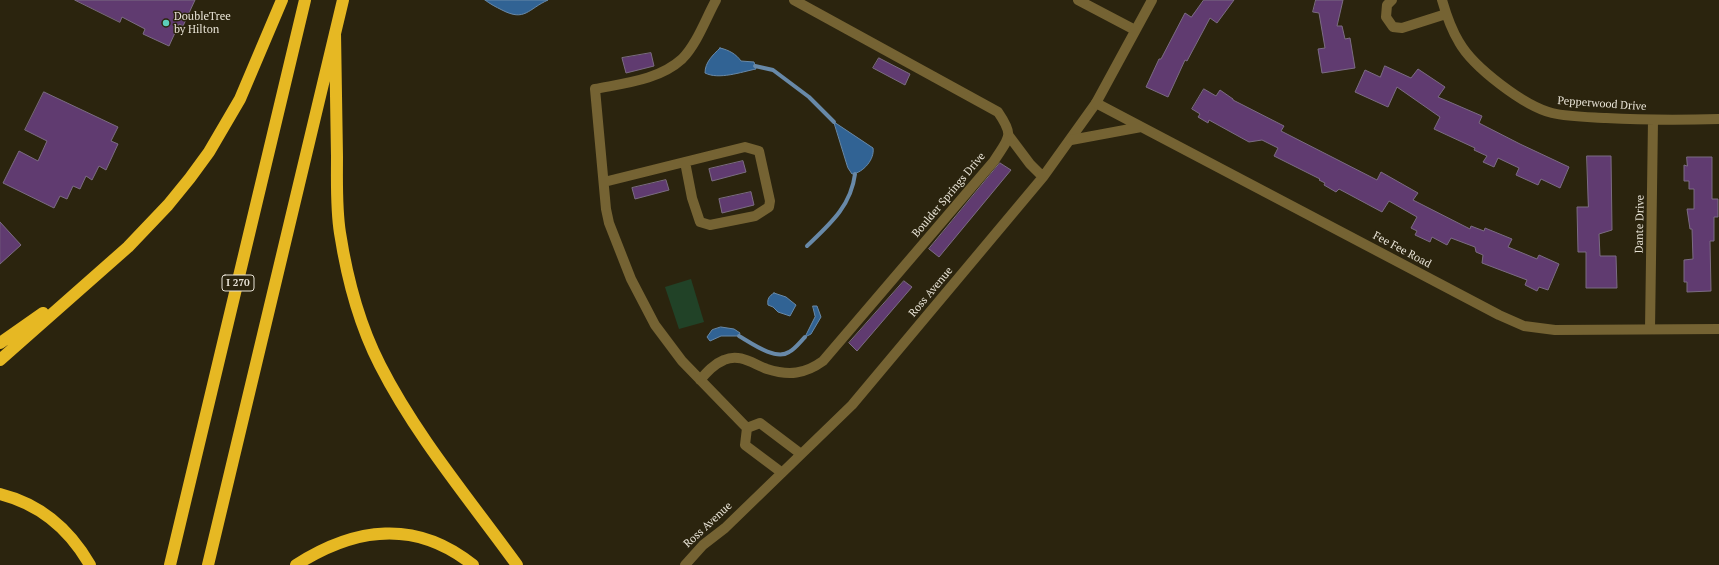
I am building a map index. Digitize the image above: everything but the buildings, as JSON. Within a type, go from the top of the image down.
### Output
[{"type":"highway","points":[[0,360],[128,247],[168,205],[209,152],[242,94],[282,0]]},
{"type":"highway","name":"I 270","points":[[170,565],[305,0]]},
{"type":"highway","points":[[208,565],[343,0]]},
{"type":"highway","points":[[335,33],[337,187],[340,231],[353,295],[364,328],[380,365],[423,436],[516,565]]},
{"type":"highway","points":[[0,343],[87,283]]},
{"type":"highway","points":[[0,494],[17,498],[34,506],[51,518],[68,534],[82,551],[90,565]]},
{"type":"highway","points":[[296,565],[316,553],[352,538],[373,534],[393,533],[416,536],[438,543],[462,556],[473,565]]},
{"type":"street","points":[[716,0],[696,39],[682,58],[655,76],[595,89],[609,223],[631,279],[655,325],[682,361],[747,428]]},
{"type":"street","points":[[794,0],[998,112],[1008,127],[1009,136],[1030,164],[1043,177]]},
{"type":"street","points":[[1078,0],[1135,30]]},
{"type":"street","name":"Ross Avenue","points":[[685,565],[703,545],[725,528],[781,472],[852,405],[1043,177],[1071,140],[1096,103],[1152,0]]},
{"type":"street","points":[[1392,0],[1387,5],[1386,18],[1393,26],[1402,28],[1446,14]]},
{"type":"street","name":"Pepperwood Drive","points":[[1442,0],[1446,14],[1459,43],[1482,68],[1515,96],[1526,102],[1552,113],[1587,117],[1653,120],[1719,119]]},
{"type":"street","name":"Fee Fee Road","points":[[1096,103],[1499,315],[1524,326],[1555,330],[1719,329]]},
{"type":"street","name":"Dante Drive","points":[[1650,329],[1653,120]]},
{"type":"street","points":[[1071,140],[1141,127]]},
{"type":"street","name":"Boulder Springs Drive","points":[[700,380],[715,365],[723,360],[734,357],[752,362],[768,370],[796,374],[811,370],[822,361],[994,161],[1009,136]]},
{"type":"street","points":[[604,182],[745,147],[759,151],[770,200],[769,207],[754,216],[710,225],[700,222],[692,198],[685,162]]},
{"type":"street","points":[[747,428],[760,423],[801,454]]},
{"type":"street","points":[[747,428],[745,445],[781,472]]},
{"type":"green space","points":[[691,279],[704,322],[679,329],[665,287]]},
{"type":"water","points":[[485,0],[548,0],[526,13],[516,15],[502,10]]},
{"type":"water","points":[[720,48],[737,56],[741,61],[754,62],[756,69],[723,76],[705,73],[706,65]]},
{"type":"water","points":[[834,122],[873,148],[870,161],[864,168],[856,173],[852,174],[848,168]]},
{"type":"water","points":[[774,293],[786,297],[796,305],[790,316],[778,312],[773,307],[768,305],[769,298]]},
{"type":"water","points":[[813,306],[817,306],[821,317],[811,334],[805,337],[815,317]]},
{"type":"water","points":[[721,327],[734,329],[740,333],[739,336],[721,336],[710,341],[707,337],[712,330]]},
{"type":"waterway","points":[[755,66],[773,70],[809,97],[834,122]]},
{"type":"waterway","points":[[807,246],[838,214],[849,196],[855,174]]},
{"type":"waterway","points":[[739,336],[757,347],[777,354],[784,354],[791,351],[805,337]]},
{"type":"place","name":"DoubleTree by Hilton","points":[[166,23]]}]
